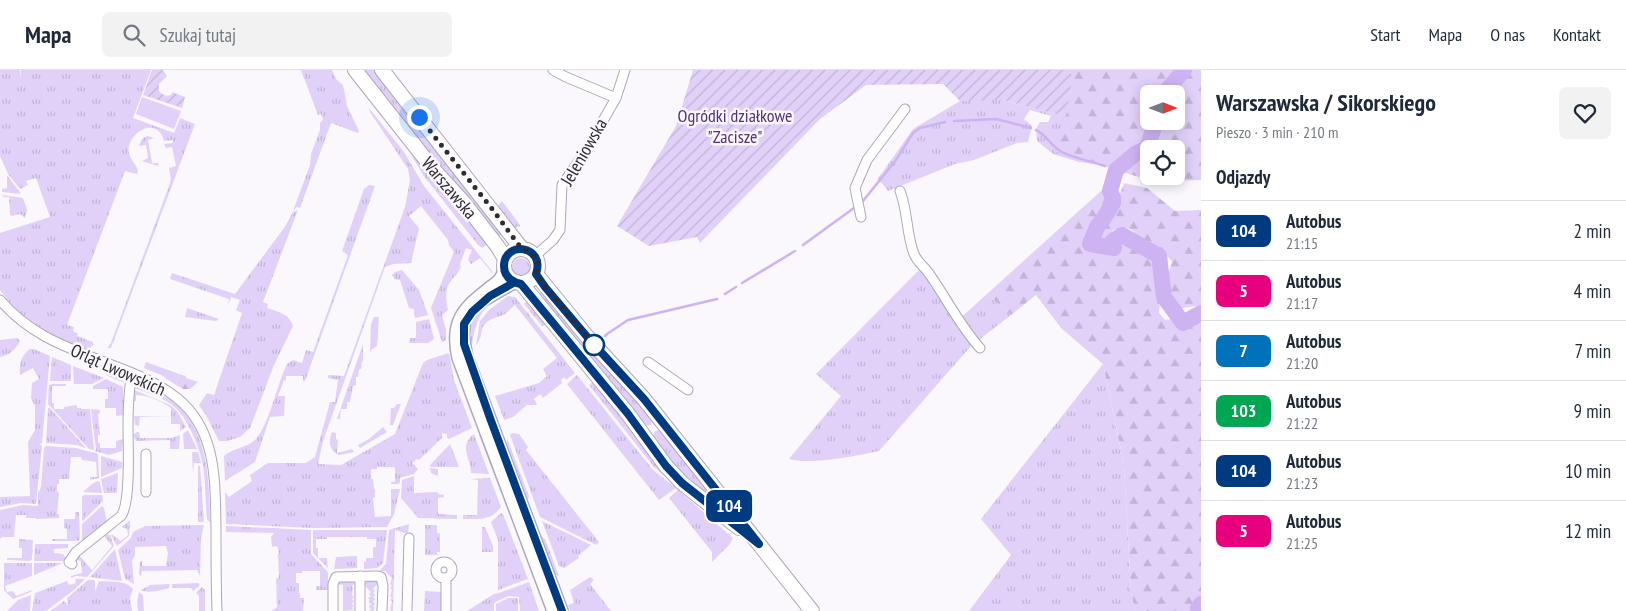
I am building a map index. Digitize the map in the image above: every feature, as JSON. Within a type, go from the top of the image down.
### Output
[{"type":"main road","name":"Warszawska","points":[[355,70],[498,247],[505,265]]},
{"type":"main road","name":"Warszawska","points":[[382,70],[493,210],[529,252]]},
{"type":"main road","points":[[518,283],[531,280],[536,274],[538,265],[529,252],[512,251],[505,265],[507,276],[518,283],[572,344],[666,466],[682,483],[759,544]]},
{"type":"main road","points":[[536,274],[589,339],[644,399],[812,611]]},
{"type":"main road","points":[[643,435],[660,419]]},
{"type":"street","points":[[552,70],[566,78],[616,98]]},
{"type":"street","name":"Jeleniowska","points":[[529,252],[553,240],[560,230],[562,185],[585,152],[616,98],[625,70]]},
{"type":"street","points":[[861,217],[855,188],[866,160],[905,108]]},
{"type":"street","points":[[900,190],[905,203],[910,241],[915,257],[929,272],[960,323],[980,348]]},
{"type":"street","points":[[505,265],[501,278],[468,306],[458,320],[456,345],[458,358],[553,611]]},
{"type":"street","points":[[518,283],[490,296],[472,312],[464,324],[464,344],[562,611]]},
{"type":"street","name":"Orląt Lwowskich","points":[[0,300],[18,319],[34,331],[161,387],[185,406],[198,423],[209,448],[214,467],[216,611]]},
{"type":"street","points":[[648,362],[688,390]]},
{"type":"street","points":[[72,564],[69,562],[76,552],[123,514],[128,489],[128,406],[132,374]]},
{"type":"street","points":[[128,489],[146,490],[146,454]]},
{"type":"street","points":[[407,611],[409,538]]},
{"type":"street","points":[[333,611],[333,584],[335,578],[340,576],[381,577],[383,586],[382,611]]},
{"type":"street","points":[[360,576],[360,611]]},
{"type":"street","points":[[446,579],[446,611]]},
{"type":"green space","points":[[0,70],[20,70],[21,78],[21,70],[151,70],[133,118],[174,133],[180,118],[195,124],[111,348],[107,348],[111,343],[169,186],[171,179],[169,168],[176,166],[172,147],[166,148],[164,144],[173,143],[173,140],[164,141],[157,130],[146,128],[136,134],[129,146],[130,155],[138,171],[137,174],[125,171],[67,325],[74,327],[73,331],[78,334],[77,336],[93,342],[93,345],[88,350],[56,337],[36,326],[13,307],[0,290],[0,233],[50,217],[36,178],[26,181],[28,185],[20,189],[8,174],[0,156]]},
{"type":"green space","points":[[152,70],[163,70],[167,76],[159,84],[159,91],[162,94],[169,96],[172,92],[185,97],[182,108],[143,95]]},
{"type":"green space","points":[[301,70],[332,70],[336,79],[343,85],[347,106],[359,131],[358,133],[331,123],[300,208],[297,207],[293,211],[310,165],[311,154],[320,130],[320,123],[323,119],[321,114],[318,115]]},
{"type":"green space","points":[[361,70],[375,70],[504,233],[495,239]]},
{"type":"green space","name":"Ogródki działkowe \"Zacisze\"","points":[[693,70],[1071,70],[1071,85],[1066,117],[1003,100],[960,101],[943,84],[866,85],[820,119],[700,243],[697,237],[649,246],[617,226],[676,126]]},
{"type":"green space","points":[[1071,70],[1201,70],[1201,180],[1185,181],[1185,140],[1140,140],[1140,177],[1055,151],[1070,91]]},
{"type":"green space","points":[[142,97],[181,111],[174,129],[136,114]]},
{"type":"green space","points":[[1003,100],[1066,117],[1056,151],[1095,164],[1079,162],[1053,154],[1037,141],[1036,129],[1040,122],[1048,122],[1051,116],[1030,110],[1024,119],[1032,126],[1028,142],[1017,143],[974,160],[955,164],[888,191],[877,180],[913,129],[960,101]]},
{"type":"green space","points":[[369,108],[404,152],[424,186],[493,274],[480,258],[471,264],[468,260],[472,250],[466,248],[460,264],[461,267],[446,291],[448,310],[442,315],[446,330],[446,340],[442,342],[431,308],[454,252],[448,240],[421,206],[409,216],[419,228],[411,263],[393,264],[385,267],[323,441],[318,464],[341,465],[395,434],[423,363],[449,353],[454,380],[472,428],[449,439],[447,434],[442,433],[442,438],[419,460],[417,459],[412,463],[418,469],[414,474],[400,478],[400,483],[398,484],[391,484],[391,482],[395,482],[395,467],[371,469],[371,479],[373,479],[375,489],[375,497],[373,498],[375,517],[391,516],[391,489],[400,489],[394,514],[387,527],[314,528],[226,524],[225,492],[229,497],[252,481],[250,475],[268,463],[306,463],[315,457],[330,402],[335,402],[338,380],[328,378],[328,375],[344,376],[405,207],[410,180],[408,169]]},
{"type":"green space","points":[[147,136],[154,138],[148,140],[152,163],[159,163],[158,166],[142,161],[148,158],[146,145],[139,145],[143,138]]},
{"type":"green space","points":[[408,149],[491,242],[482,248],[478,245],[423,175]]},
{"type":"green space","points":[[7,175],[21,194],[2,192],[2,189],[7,188]]},
{"type":"green space","points":[[1112,181],[1114,185],[1102,213],[1089,231],[1086,243],[1096,249],[1112,250],[1116,249],[1115,241],[1117,236],[1127,237],[1140,248],[1162,261],[1159,313],[1165,320],[1201,315],[1201,600],[1196,607],[1198,611],[1135,611],[1131,592],[1124,465],[1103,364],[1061,328],[1036,295],[1011,315],[987,294]]},
{"type":"green space","points":[[1124,183],[1147,188],[1175,211],[1201,210],[1201,307],[1192,306],[1165,310],[1167,280],[1172,261],[1165,254],[1145,244],[1129,229],[1120,228],[1113,230],[1109,237],[1110,243],[1104,244],[1094,241],[1095,233],[1112,215]]},
{"type":"green space","points":[[369,185],[375,186],[305,381],[303,381],[303,376],[286,376],[286,381],[284,380],[278,396],[285,396],[284,416],[270,417],[255,462],[225,481],[224,456],[255,440],[269,415],[287,364],[293,360],[302,363],[306,350],[313,352],[348,255],[342,251],[364,189]]},
{"type":"green space","points":[[2,195],[23,198],[27,210],[25,218],[20,214],[10,215],[9,197]]},
{"type":"green space","points":[[502,201],[520,226],[511,229],[497,207]]},
{"type":"green space","points":[[298,210],[263,302],[268,304],[267,308],[286,316],[293,326],[274,365],[250,428],[240,437],[219,441],[199,405],[207,393],[214,395],[242,313],[236,310],[240,300],[231,297],[228,306],[229,299],[170,279],[172,273],[235,294],[284,228],[293,212]]},
{"type":"green space","points":[[521,258],[527,261],[530,267],[527,273],[521,276],[515,273],[512,267],[515,261]]},
{"type":"green space","points":[[920,269],[957,321],[987,294],[1011,315],[971,346],[879,451],[821,460],[798,461],[789,459],[841,396],[816,374]]},
{"type":"green space","points":[[402,270],[419,290],[428,315],[415,318],[414,309],[409,308],[400,280],[394,279],[392,275]]},
{"type":"green space","points":[[545,291],[652,420],[651,425],[645,426],[536,292],[542,293]]},
{"type":"green space","points":[[502,294],[490,304],[479,318],[472,345],[469,343],[468,330],[470,319],[483,306]]},
{"type":"green space","points":[[508,296],[515,297],[575,373],[566,380],[564,377],[561,380],[562,383],[543,398],[540,394],[534,399],[536,405],[527,405],[513,417],[504,420],[495,396],[539,383],[547,376],[543,369],[557,358],[515,305],[504,314],[491,319],[485,324],[476,345],[480,321],[490,309]]},
{"type":"green space","points":[[529,298],[545,325],[542,326],[524,304]]},
{"type":"green space","points":[[187,308],[219,319],[216,321],[185,317]]},
{"type":"green space","points":[[374,317],[379,317],[377,346],[371,350],[370,354],[371,324]]},
{"type":"green space","points":[[429,319],[434,339],[428,343],[409,343],[410,338],[416,338],[416,322]]},
{"type":"green space","points":[[17,338],[20,341],[15,349],[7,355],[0,357],[0,340]]},
{"type":"green space","points":[[363,344],[363,361],[358,377],[356,377],[356,385],[353,386],[350,402],[347,402],[347,409],[341,409],[340,419],[337,419]]},
{"type":"green space","points":[[30,349],[50,356],[42,443],[39,444],[42,446],[36,504],[21,503],[0,507],[0,497],[30,496],[28,442],[35,430],[35,406],[31,398],[32,383],[39,379],[33,368],[20,375],[20,364]]},
{"type":"green space","points":[[52,357],[71,365],[71,381],[50,381]]},
{"type":"green space","points":[[146,362],[179,374],[176,385],[161,375],[144,368]]},
{"type":"green space","points":[[1103,364],[1124,465],[1131,592],[1135,611],[969,611],[1011,555],[981,519]]},
{"type":"green space","points":[[73,366],[104,378],[92,384],[74,384]]},
{"type":"green space","points":[[108,371],[118,374],[124,383],[106,375]]},
{"type":"green space","points":[[179,374],[198,382],[190,389],[183,389],[176,385]]},
{"type":"green space","points":[[577,375],[653,470],[676,488],[659,500],[567,384]]},
{"type":"green space","points":[[106,379],[123,387],[123,415],[116,416],[116,408],[105,408],[105,399],[108,399],[108,389],[93,389],[93,386]]},
{"type":"green space","points":[[594,381],[677,486],[654,467],[589,385]]},
{"type":"green space","points":[[66,384],[66,386],[52,386],[54,409],[64,409],[64,407],[77,405],[77,408],[90,409],[94,450],[89,449],[48,404],[49,385]]},
{"type":"green space","points":[[136,384],[143,384],[158,392],[156,396],[135,388]]},
{"type":"green space","points":[[134,390],[170,405],[177,411],[186,427],[180,431],[180,424],[171,424],[171,408],[159,401],[136,395],[136,401],[134,401]]},
{"type":"green space","points":[[164,396],[179,407],[190,420],[198,435],[207,469],[210,522],[207,520],[205,484],[200,452],[196,441],[182,415],[176,408],[162,399]]},
{"type":"green space","points":[[397,404],[401,404],[393,425],[390,425],[391,408],[394,408]]},
{"type":"green space","points":[[48,408],[86,448],[77,445],[46,443]]},
{"type":"green space","points":[[91,409],[100,410],[98,414],[100,435],[98,435],[98,443],[100,443],[100,448],[116,448],[116,441],[123,439],[122,451],[109,455],[94,451],[96,450]]},
{"type":"green space","points":[[134,416],[171,417],[140,417],[139,426],[135,425]]},
{"type":"green space","points":[[383,427],[387,432],[360,448],[358,445],[369,439]]},
{"type":"green space","points":[[188,430],[197,449],[184,449],[183,434]]},
{"type":"green space","points":[[660,430],[714,497],[687,477],[665,454],[653,436],[655,431]]},
{"type":"green space","points":[[139,432],[140,438],[171,438],[180,435],[179,449],[170,449],[170,440],[136,441],[133,435]]},
{"type":"green space","points":[[332,432],[336,433],[336,439],[338,440],[337,453],[352,449],[354,452],[340,455],[336,453],[330,446]]},
{"type":"green space","points":[[512,433],[519,434],[528,447],[526,450],[599,542],[596,545],[540,517],[510,435]]},
{"type":"green space","points":[[474,434],[489,474],[471,473],[466,448],[469,439]]},
{"type":"green space","points":[[479,435],[482,436],[498,472],[502,495]]},
{"type":"green space","points":[[507,438],[529,496],[528,500],[507,444]]},
{"type":"green space","points":[[450,444],[459,467],[430,467],[431,464]]},
{"type":"green space","points":[[46,446],[76,448],[98,454],[99,478],[90,480],[90,477],[97,477],[96,462],[82,460],[81,457],[71,457],[69,479],[59,479],[59,484],[57,484],[57,492],[59,493],[57,514],[59,514],[59,518],[36,519],[26,518],[26,515],[16,515],[14,537],[2,537],[0,539],[0,510],[23,505],[38,506],[44,448]]},
{"type":"green space","points":[[192,452],[198,452],[201,463],[194,463],[193,474]]},
{"type":"green space","points":[[101,456],[122,462],[122,468],[101,477]]},
{"type":"green space","points":[[198,466],[200,466],[204,522],[198,522]]},
{"type":"green space","points":[[430,468],[438,469],[438,476],[431,473]]},
{"type":"green space","points":[[118,473],[117,493],[104,493],[101,479]]},
{"type":"green space","points":[[414,476],[414,493],[438,492],[438,494],[444,495],[444,497],[438,498],[438,514],[457,515],[457,519],[418,518],[401,498],[402,480]]},
{"type":"green space","points":[[490,478],[501,507],[489,517],[463,519],[463,515],[477,515],[478,480],[471,479]]},
{"type":"green space","points":[[100,482],[102,493],[83,492],[92,484]]},
{"type":"green space","points":[[678,490],[733,538],[730,544],[712,562],[712,552],[669,498]]},
{"type":"green space","points":[[84,495],[102,495],[103,501],[83,521],[82,497]]},
{"type":"green space","points":[[102,506],[107,524],[83,541],[82,524]]},
{"type":"green space","points":[[75,512],[79,512],[80,539],[78,541],[52,541],[52,539],[67,539],[64,519],[75,519]]},
{"type":"green space","points":[[501,513],[528,579],[498,590],[498,540],[491,522]]},
{"type":"green space","points":[[130,520],[129,536],[117,546],[111,535],[121,541],[128,535],[127,529],[122,527]]},
{"type":"green space","points":[[542,521],[591,545],[578,556],[579,558],[564,568],[559,566]]},
{"type":"green space","points":[[409,524],[408,534],[395,530],[393,611],[391,611],[392,602],[390,600],[392,598],[390,596],[392,590],[390,588],[392,586],[390,584],[392,578],[385,571],[379,571],[386,564],[389,530]]},
{"type":"green space","points":[[204,525],[201,538],[200,576],[197,570],[142,571],[141,577],[139,573],[140,562],[142,561],[142,566],[166,566],[168,553],[166,546],[135,547],[135,555],[132,561],[134,584],[125,579],[118,550],[131,538],[133,532],[145,526]]},
{"type":"green space","points":[[425,525],[437,525],[437,533],[440,534],[440,552],[437,552],[437,555],[425,555]]},
{"type":"green space","points":[[226,526],[311,530],[311,554],[328,572],[328,590],[316,590],[316,586],[320,586],[320,571],[296,573],[296,583],[299,583],[300,598],[304,598],[303,611],[272,611],[277,607],[276,579],[279,578],[278,548],[276,546],[272,547],[271,537],[274,533],[226,532]]},
{"type":"green space","points":[[482,527],[485,527],[493,546],[493,552],[482,552]]},
{"type":"green space","points":[[313,530],[387,530],[383,563],[377,568],[364,569],[366,558],[373,558],[373,547],[376,547],[376,539],[367,539],[367,537],[327,537],[327,539],[316,539],[318,558],[313,553]]},
{"type":"green space","points":[[103,534],[110,535],[114,546],[87,577],[76,576],[71,578],[71,576],[82,573],[81,561],[75,560],[79,555],[92,570],[112,546]]},
{"type":"green space","points":[[541,536],[545,539],[559,576],[554,574],[548,566]]},
{"type":"green space","points":[[19,539],[33,540],[32,559],[30,561],[7,560],[7,558],[22,558],[22,548],[19,548]]},
{"type":"green space","points":[[36,544],[68,544],[68,548],[54,549],[54,553],[63,554],[66,561],[34,561]]},
{"type":"green space","points":[[115,549],[122,581],[90,577]]},
{"type":"green space","points":[[357,556],[357,568],[334,569],[336,557]]},
{"type":"green space","points":[[318,558],[327,558],[328,568]]},
{"type":"green space","points":[[4,563],[32,563],[32,576],[5,586],[7,592],[13,591],[16,596],[32,590],[31,592],[13,599],[4,590]]},
{"type":"green space","points":[[34,563],[63,563],[34,575]]},
{"type":"green space","points":[[590,577],[594,580],[590,584],[611,611],[570,611],[568,605],[574,603],[570,590]]},
{"type":"green space","points":[[75,579],[85,579],[74,590],[46,611],[32,611],[35,593],[67,581],[69,585],[76,583]]},
{"type":"green space","points":[[355,579],[356,582],[352,586],[352,595],[354,597],[352,599],[354,601],[352,604],[354,606],[352,608],[354,610],[343,611],[343,585],[336,584],[338,580]]},
{"type":"green space","points":[[377,579],[378,583],[373,589],[375,591],[373,597],[375,599],[373,601],[375,604],[373,606],[375,608],[374,611],[369,611],[371,604],[368,598],[371,596],[369,594],[371,592],[366,586],[365,580]]},
{"type":"green space","points":[[88,580],[94,580],[95,592],[99,581],[117,582],[130,586],[133,589],[130,598],[132,611],[50,611],[64,601],[68,605],[67,598]]},
{"type":"green space","points":[[529,582],[539,611],[520,611],[519,597],[508,596],[494,603],[494,611],[467,611],[494,594]]},
{"type":"green space","points":[[198,583],[200,585],[193,591],[191,588],[172,588],[172,584]]},
{"type":"green space","points":[[170,584],[169,588],[159,591],[147,592],[141,590],[150,585]]},
{"type":"green space","points":[[202,587],[205,590],[205,611],[199,611],[199,596],[196,593]]},
{"type":"green space","points":[[425,591],[442,592],[443,611],[424,611]]},
{"type":"green space","points":[[139,592],[143,595],[144,611],[138,611]]},
{"type":"green space","points":[[31,595],[30,611],[7,611],[18,600]]},
{"type":"green space","points":[[508,598],[518,598],[518,611],[496,611],[496,604]]},
{"type":"waterway","points":[[1172,85],[1184,70]]},
{"type":"waterway","points":[[954,121],[996,119],[1031,128]]},
{"type":"waterway","points":[[863,201],[896,160],[913,133],[920,128],[945,122]]},
{"type":"waterway","points":[[1036,130],[1064,153],[1105,166]]},
{"type":"waterway","points":[[1153,130],[1147,148],[1135,154],[1116,170],[1110,191],[1113,203],[1097,227],[1090,244],[1114,248],[1113,241],[1122,235],[1159,256],[1164,297],[1183,323],[1201,313]]},
{"type":"waterway","points":[[803,245],[854,208]]},
{"type":"waterway","points":[[742,283],[795,251]]},
{"type":"waterway","points":[[725,294],[736,287]]},
{"type":"waterway","points":[[605,336],[628,320],[717,299]]},
{"type":"waterway","points":[[1200,611],[1198,608],[1201,604]]},
{"type":"bus line","name":"104","points":[[517,283],[521,284],[572,344],[628,414],[666,466],[682,483],[759,544],[644,399],[625,380],[545,287],[536,274],[538,262],[535,256],[529,251],[516,250],[507,256],[504,262],[505,273],[509,279],[515,282],[490,296],[467,318],[464,324],[464,344],[467,357],[562,611]]},
{"type":"route","points":[[419,117],[522,249],[529,251],[535,256],[538,262],[536,274],[539,279],[594,345]]}]
